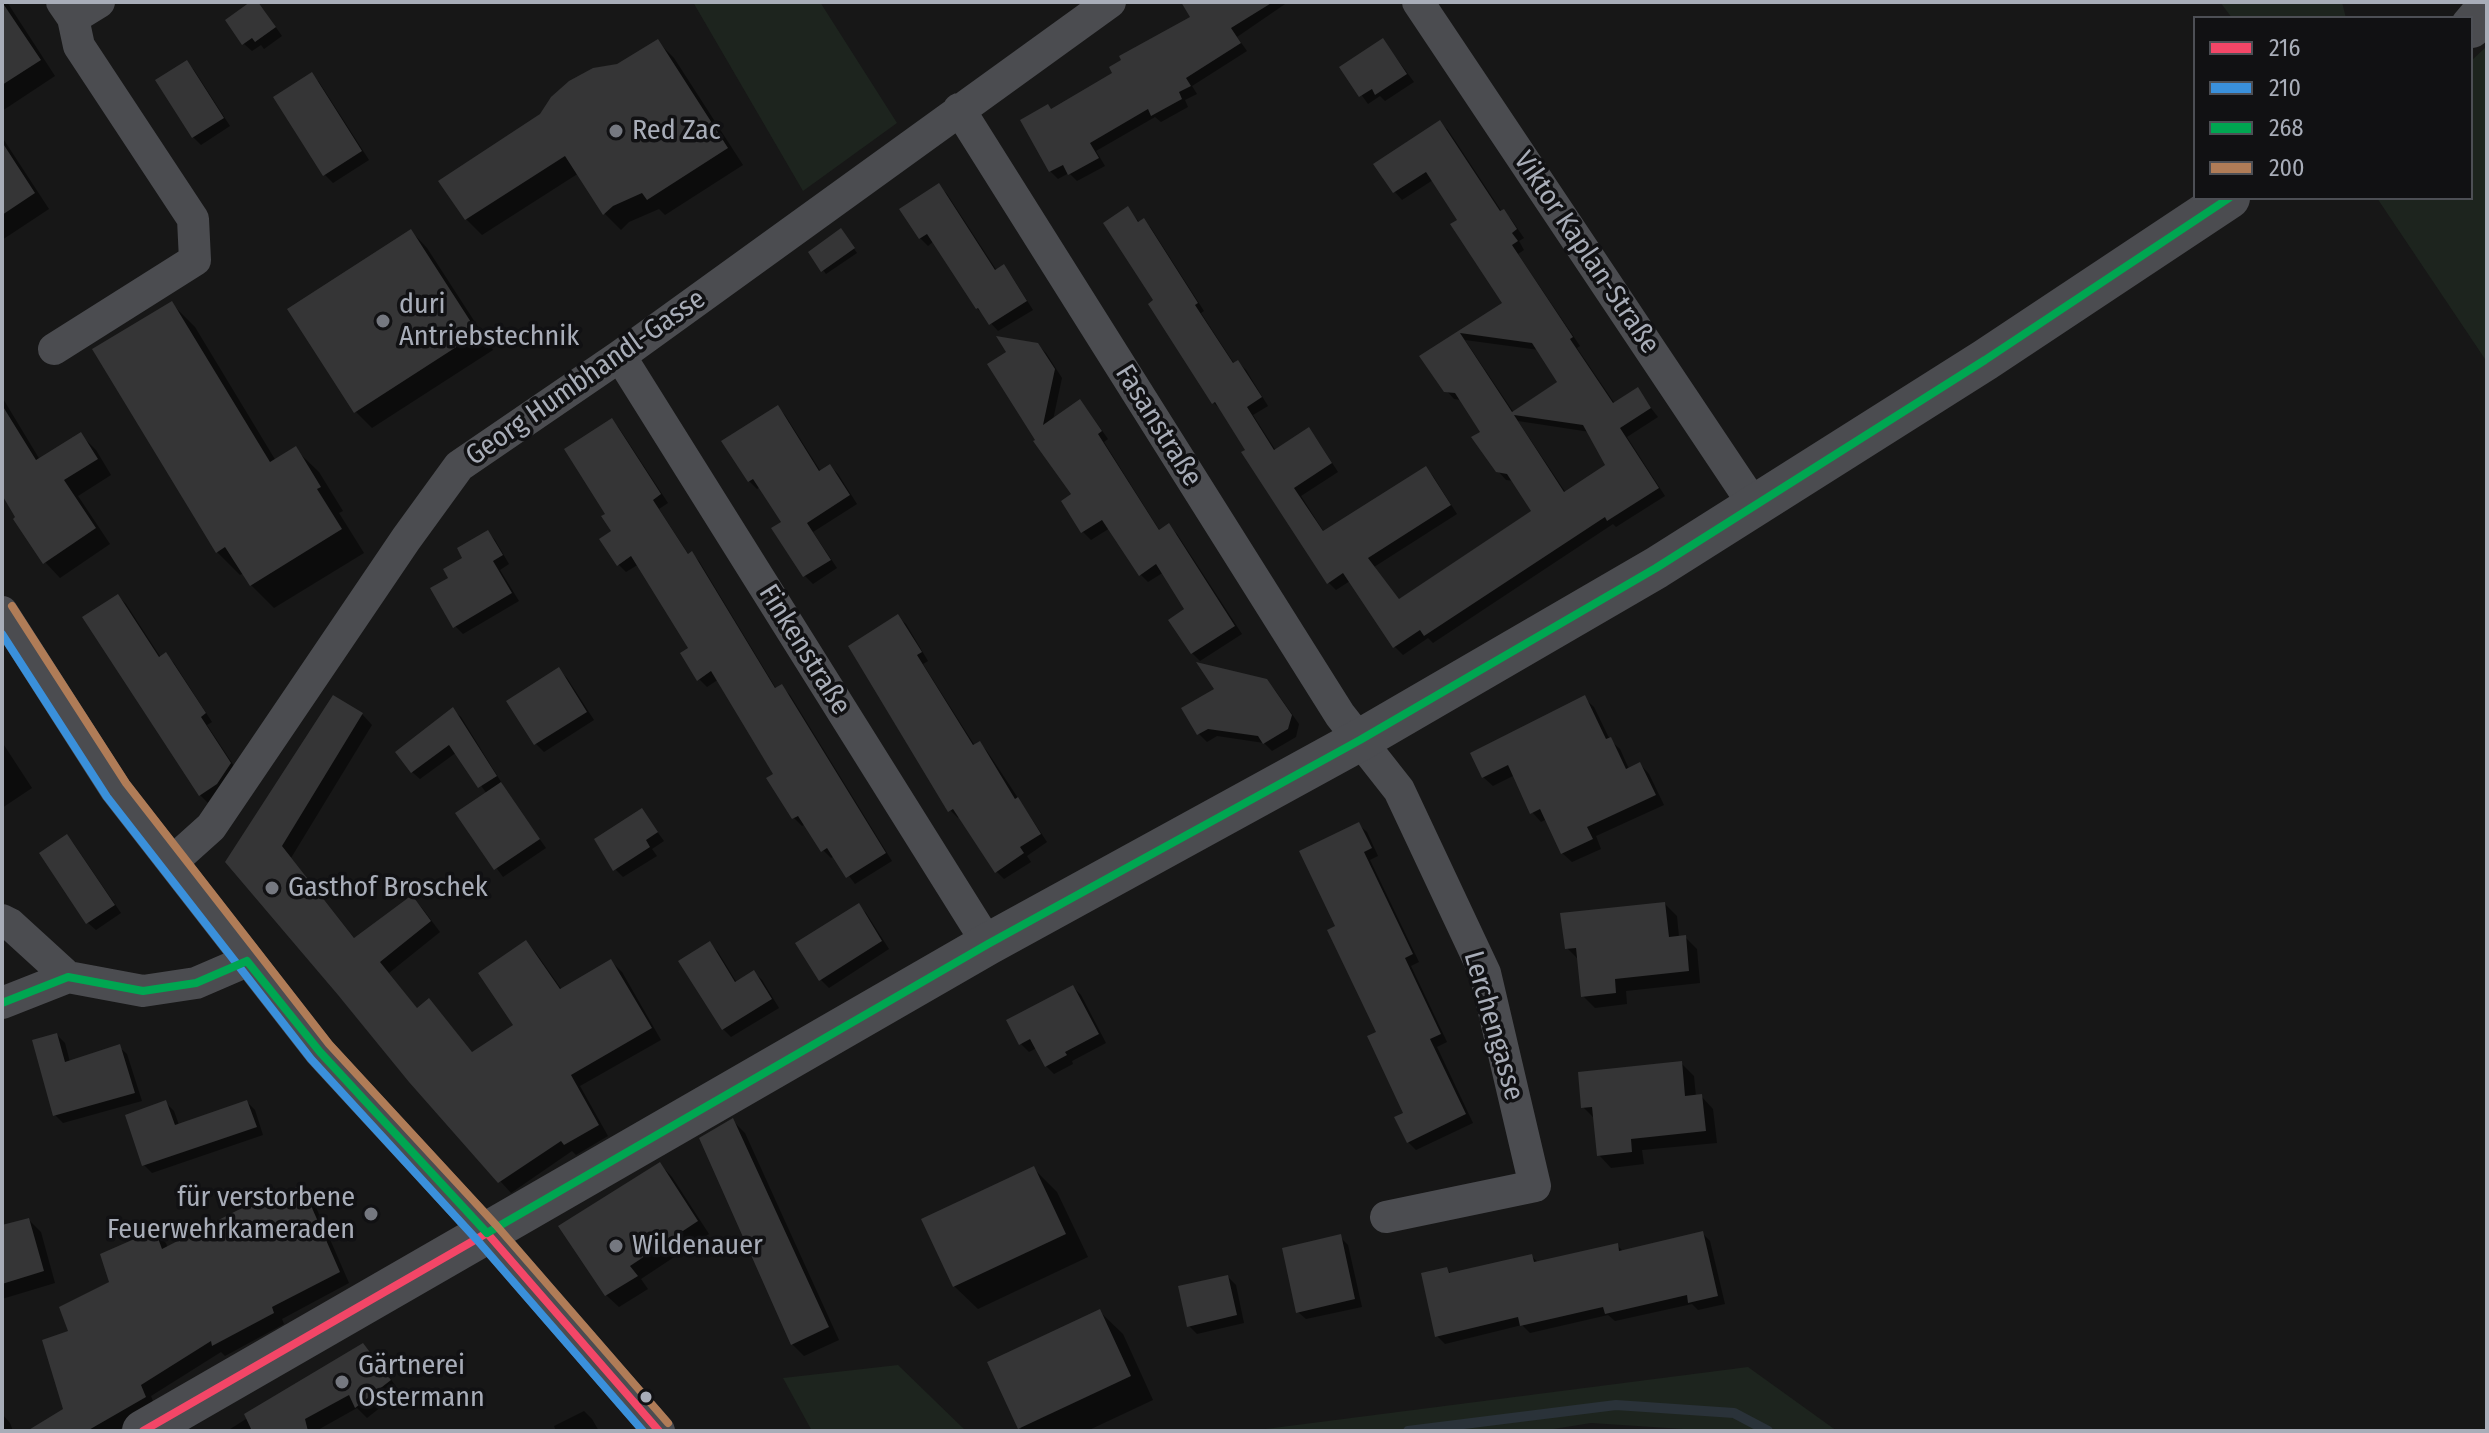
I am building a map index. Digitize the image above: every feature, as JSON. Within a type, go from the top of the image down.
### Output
[{"type":"street","name":"Georg Humbhandl-Gasse","points":[[172,862],[211,827],[459,466],[620,356],[1110,2]]},
{"type":"street","name":"Viktor Kaplan-Straße","points":[[1418,2],[1754,505]]},
{"type":"street","points":[[54,349],[195,260],[193,219],[79,46],[78,7]]},
{"type":"street","points":[[2473,25],[2487,8]]},
{"type":"street","name":"Fasanstraße","points":[[959,109],[1340,715],[1360,740]]},
{"type":"street","points":[[143,1431],[988,944],[1360,740],[1656,568],[1985,360],[2226,200]]},
{"type":"street","name":"Finkenstraße","points":[[620,356],[988,944]]},
{"type":"street","points":[[2,612],[116,790],[247,961],[320,1052],[487,1233],[659,1431]]},
{"type":"street","name":"Lerchengasse","points":[[1360,740],[1399,790],[1485,973],[1535,1186],[1386,1217]]},
{"type":"street","points":[[2,920],[68,977],[143,991],[196,983],[247,961]]},
{"type":"street","points":[[2,1003],[68,977]]},
{"type":"shaded area","points":[[693,2],[820,2],[897,123],[803,191]]},
{"type":"shaded area","points":[[2220,2],[2342,2],[2346,16],[2230,16]]},
{"type":"shaded area","points":[[2487,46],[2487,362],[2378,200],[2473,200],[2473,59]]},
{"type":"shaded area","points":[[898,1365],[966,1431],[812,1431],[783,1378]]},
{"type":"shaded area","points":[[1748,1367],[1837,1431],[1714,1431],[1591,1423],[1541,1431],[1250,1431]]},
{"type":"building","points":[[2,2],[41,60],[2,85]]},
{"type":"building","points":[[250,2],[258,2],[276,27],[255,42],[252,38],[242,45],[225,20]]},
{"type":"building","points":[[1181,2],[1273,2],[1231,28],[1241,43],[1186,78],[1191,86],[1179,92],[1182,99],[1151,116],[1148,109],[1090,143],[1099,158],[1068,175],[1063,165],[1049,172],[1020,120],[1048,104],[1051,109],[1112,73],[1109,67],[1121,60],[1119,56],[1190,17]]},
{"type":"building","points":[[1383,38],[1407,74],[1375,95],[1372,89],[1359,97],[1339,67]]},
{"type":"building","name":"Red Zac","points":[[658,39],[728,148],[647,200],[642,193],[613,206],[603,215],[565,156],[465,220],[438,181],[540,114],[551,97],[569,81],[593,68],[617,64]]},
{"type":"building","points":[[187,60],[224,118],[192,138],[155,80]]},
{"type":"building","points":[[312,72],[362,151],[323,176],[273,97]]},
{"type":"building","points":[[1440,120],[1500,211],[1504,209],[1517,229],[1512,233],[1518,241],[1512,245],[1613,403],[1638,387],[1651,408],[1620,428],[1659,488],[1607,521],[1605,517],[1424,636],[1420,630],[1393,648],[1343,573],[1327,584],[1241,452],[1245,450],[1215,402],[1212,404],[1148,304],[1153,300],[1103,223],[1128,206],[1138,222],[1144,218],[1233,363],[1238,360],[1262,397],[1247,407],[1274,450],[1309,427],[1332,463],[1294,488],[1323,531],[1426,466],[1451,505],[1368,558],[1399,599],[1531,511],[1507,474],[1496,472],[1471,437],[1480,432],[1455,393],[1444,392],[1419,356],[1502,303],[1450,224],[1457,220],[1426,172],[1393,193],[1373,164]],"holes":[[[1460,333],[1532,343],[1557,382],[1512,412]],[[1514,415],[1583,425],[1605,465],[1564,492]]]},
{"type":"building","points":[[2,142],[35,193],[2,215]]},
{"type":"building","points":[[939,183],[995,270],[1004,264],[1027,301],[989,325],[927,234],[919,239],[899,209]]},
{"type":"building","points":[[841,228],[855,248],[821,272],[808,252]]},
{"type":"building","name":"duri Antriebstechnik","points":[[411,229],[478,333],[354,413],[287,309]]},
{"type":"building","points":[[172,301],[270,462],[296,446],[321,487],[317,489],[342,529],[250,586],[225,547],[216,553],[92,349]]},
{"type":"building","points":[[996,336],[1038,343],[1055,369],[1043,425],[1080,399],[1102,431],[1098,434],[1159,530],[1169,523],[1235,626],[1191,654],[1168,620],[1184,609],[1156,564],[1139,576],[1102,520],[1081,533],[1061,501],[1071,494],[1033,441],[987,364],[1006,352]]},
{"type":"building","points":[[2,405],[36,460],[81,432],[98,459],[64,480],[96,528],[43,564],[13,519],[15,517],[2,495]]},
{"type":"building","points":[[778,405],[819,471],[830,464],[850,495],[807,523],[831,560],[803,577],[771,528],[781,522],[753,479],[748,482],[721,441]]},
{"type":"building","points":[[612,418],[661,494],[653,500],[688,554],[692,551],[775,688],[782,684],[886,853],[846,878],[827,848],[821,852],[798,816],[792,819],[766,778],[773,774],[711,671],[697,681],[680,653],[688,648],[631,556],[617,566],[599,539],[611,531],[601,516],[605,514],[564,449]]},
{"type":"building","points":[[488,530],[503,555],[493,561],[512,593],[453,628],[430,588],[448,578],[443,569],[462,558],[457,548]]},
{"type":"building","points":[[118,594],[159,657],[166,652],[206,713],[201,717],[231,763],[217,784],[199,796],[82,617]]},
{"type":"building","points":[[898,614],[922,652],[917,655],[973,745],[980,741],[1015,799],[1018,797],[1041,834],[1020,847],[1024,853],[995,873],[953,809],[948,812],[848,646]]},
{"type":"building","points":[[1196,662],[1267,679],[1292,715],[1288,729],[1263,744],[1258,736],[1208,729],[1197,735],[1181,708],[1214,689]]},
{"type":"building","points":[[559,667],[587,712],[534,745],[506,701]]},
{"type":"building","points":[[333,695],[363,713],[282,846],[354,938],[412,895],[431,921],[380,962],[417,1008],[429,998],[472,1052],[513,1025],[478,973],[526,940],[560,989],[611,959],[652,1028],[571,1075],[599,1125],[564,1145],[561,1141],[498,1183],[225,862]]},
{"type":"building","points":[[1585,695],[1606,739],[1611,737],[1626,769],[1640,762],[1656,795],[1587,827],[1593,839],[1561,854],[1540,809],[1530,814],[1508,765],[1482,778],[1470,753]]},
{"type":"building","points":[[453,707],[497,776],[478,788],[449,745],[411,773],[395,752]]},
{"type":"building","points":[[501,782],[540,839],[494,870],[455,813]]},
{"type":"building","points":[[642,808],[658,832],[646,840],[650,847],[613,871],[594,839]]},
{"type":"building","points":[[1359,822],[1372,848],[1364,852],[1413,954],[1405,958],[1441,1034],[1430,1039],[1466,1114],[1407,1143],[1394,1117],[1403,1113],[1367,1036],[1376,1032],[1327,930],[1335,926],[1299,851]]},
{"type":"building","points":[[67,834],[115,905],[86,924],[39,853]]},
{"type":"building","points":[[1665,902],[1669,937],[1686,935],[1689,971],[1615,979],[1616,993],[1581,997],[1576,948],[1565,949],[1560,913]]},
{"type":"building","points":[[859,903],[882,941],[819,981],[795,943]]},
{"type":"building","points":[[710,941],[735,982],[754,970],[772,999],[722,1030],[678,961]]},
{"type":"building","points":[[1073,985],[1099,1034],[1045,1067],[1030,1039],[1019,1045],[1006,1020]]},
{"type":"building","points":[[57,1033],[65,1062],[120,1044],[135,1093],[53,1116],[32,1040]]},
{"type":"building","points":[[1682,1061],[1685,1096],[1702,1094],[1706,1131],[1631,1139],[1632,1152],[1597,1156],[1592,1107],[1581,1108],[1578,1072]]},
{"type":"building","points":[[166,1100],[175,1125],[247,1100],[257,1127],[142,1166],[125,1115]]},
{"type":"building","points":[[733,1118],[829,1327],[791,1345],[699,1138]]},
{"type":"building","name":"Wildenauer","points":[[660,1162],[698,1221],[630,1266],[638,1276],[605,1296],[558,1226]]},
{"type":"building","points":[[1034,1166],[1066,1234],[953,1287],[921,1219]]},
{"type":"building","points":[[302,1185],[340,1272],[272,1307],[274,1313],[212,1346],[211,1341],[141,1385],[146,1397],[87,1431],[27,1431],[63,1409],[42,1340],[68,1331],[59,1307],[109,1282],[100,1254],[155,1230],[162,1249],[238,1210]]},
{"type":"building","points":[[29,1218],[44,1271],[2,1284],[2,1225]]},
{"type":"building","points":[[1703,1231],[1718,1296],[1688,1303],[1687,1295],[1605,1314],[1603,1307],[1520,1326],[1518,1317],[1435,1337],[1421,1273],[1447,1267],[1449,1273],[1532,1254],[1534,1262],[1618,1243],[1619,1251]]},
{"type":"building","points":[[1341,1234],[1355,1299],[1296,1313],[1282,1248]]},
{"type":"building","points":[[1228,1275],[1237,1315],[1187,1327],[1178,1286]]},
{"type":"building","points":[[1100,1309],[1131,1376],[1018,1429],[987,1362]]},
{"type":"building","name":"Gärtnerei Ostermann","points":[[363,1343],[391,1380],[355,1408],[349,1395],[305,1419],[308,1431],[252,1431],[244,1414]]},
{"type":"waterway","points":[[1408,1431],[1616,1405],[1734,1413],[1768,1431]]},
{"type":"transit line","name":"268","points":[[487,1233],[988,944],[1360,740],[1656,568],[1985,360],[2226,200]]},
{"type":"transit line","name":"200","points":[[12,606],[126,783],[329,1044],[496,1225],[668,1423]]},
{"type":"transit line","name":"210","points":[[2,634],[107,797],[311,1059],[478,1241],[643,1431]]},
{"type":"transit line","name":"268","points":[[247,961],[320,1052],[487,1233]]},
{"type":"transit line","name":"268","points":[[2,1003],[68,977],[143,991],[196,983],[247,961]]},
{"type":"transit line","name":"216","points":[[487,1233],[659,1431]]},
{"type":"transit line","name":"216","points":[[143,1431],[487,1233]]},
{"type":"place","name":"Red Zac","points":[[616,131]]},
{"type":"place","name":"duri Antriebstechnik","points":[[383,321]]},
{"type":"place","name":"Gasthof Broschek","points":[[272,888]]},
{"type":"place","name":"für verstorbene Feuerwehrkameraden","points":[[371,1214]]},
{"type":"place","name":"Wildenauer","points":[[616,1246]]},
{"type":"place","name":"Gärtnerei Ostermann","points":[[342,1382]]}]
